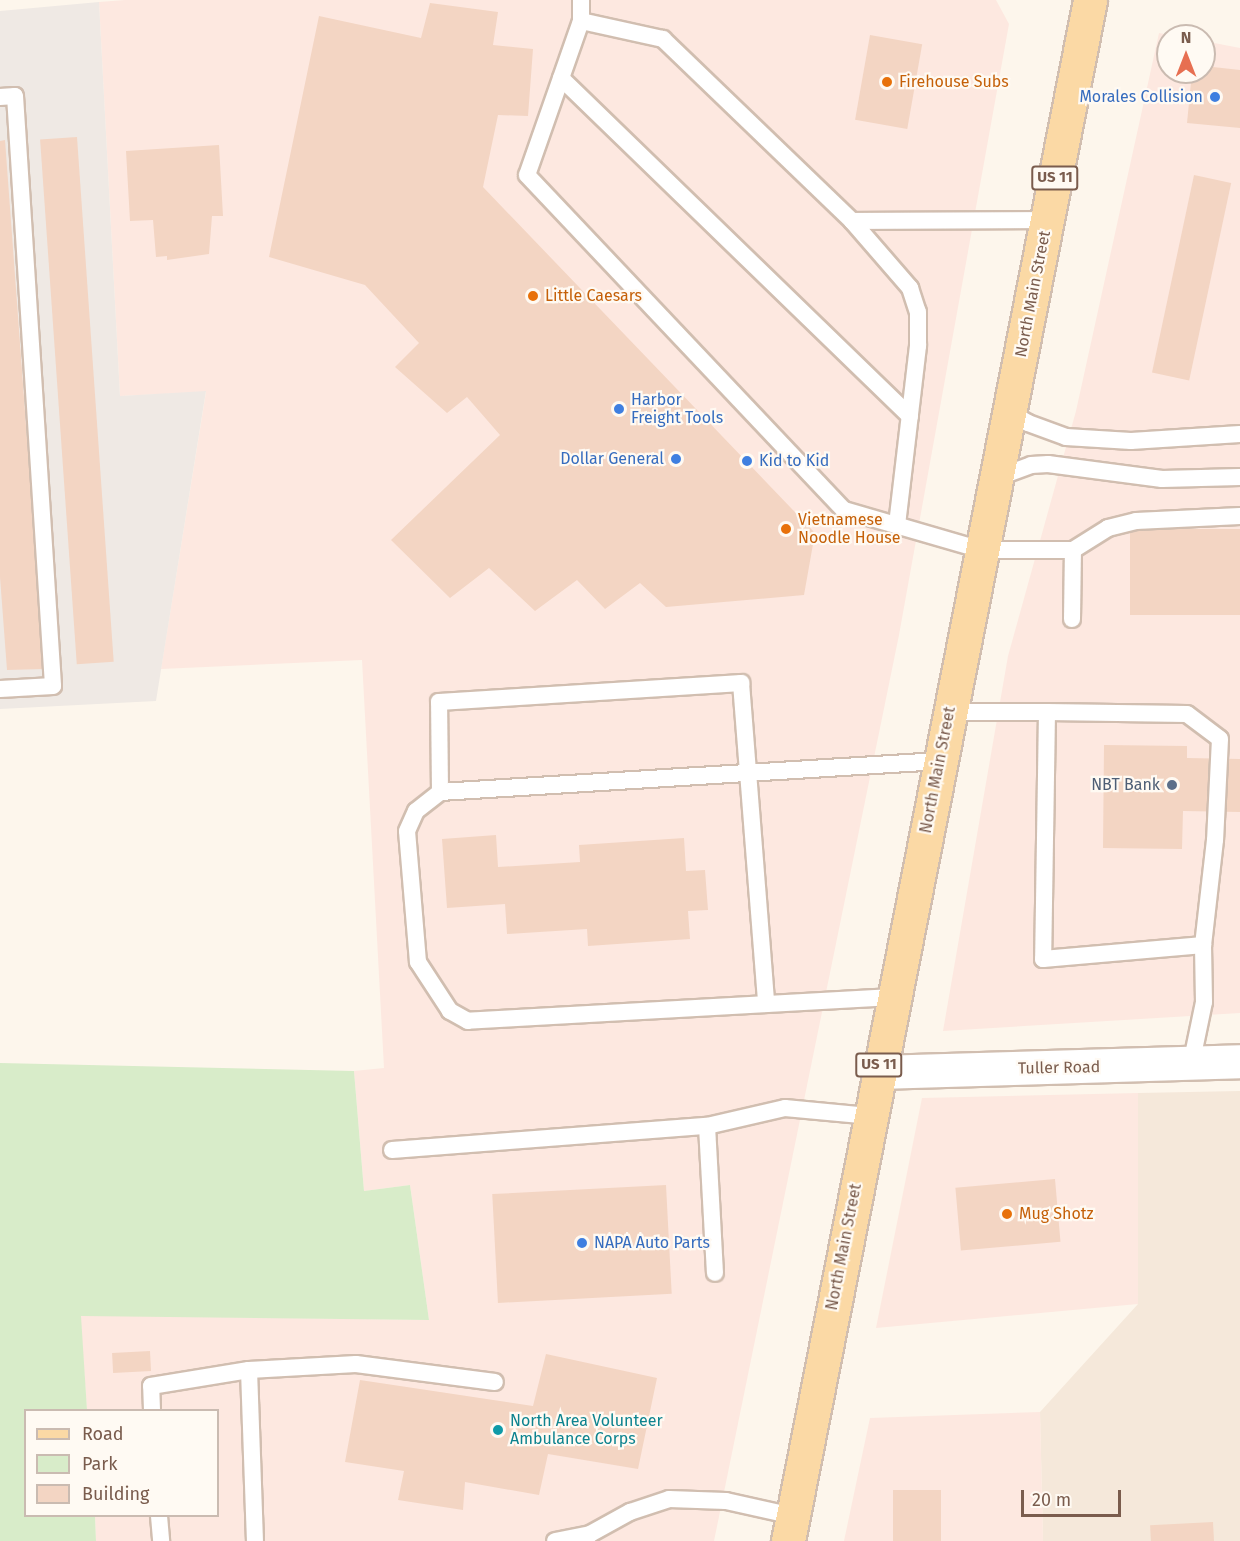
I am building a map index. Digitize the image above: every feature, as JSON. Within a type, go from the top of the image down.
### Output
[{"type":"main road","name":"North Main Street","points":[[791,1529],[869,1116],[1090,0]]},
{"type":"street","name":"Tuller Road","points":[[878,1072],[1191,1065],[1240,1061]]},
{"type":"lane","points":[[580,0],[581,21],[527,175],[844,510],[982,550],[1073,550],[1108,528],[1136,521],[1240,516]]},
{"type":"lane","points":[[581,21],[663,39],[852,221],[910,288],[918,312],[910,416],[897,526]]},
{"type":"lane","points":[[561,78],[910,416]]},
{"type":"lane","points":[[0,97],[15,96],[53,686],[0,689]]},
{"type":"lane","points":[[852,221],[1047,220]]},
{"type":"lane","points":[[1009,412],[1028,423],[1066,437],[1131,441],[1240,434]]},
{"type":"lane","points":[[996,478],[1031,465],[1048,464],[1162,479],[1240,477]]},
{"type":"lane","points":[[1072,619],[1073,550]]},
{"type":"lane","points":[[441,792],[439,702],[741,683],[750,773],[766,1004]]},
{"type":"lane","points":[[950,712],[1186,714],[1220,739],[1215,840],[1203,945],[1204,1002],[1191,1065]]},
{"type":"lane","points":[[1047,712],[1043,959],[1203,945]]},
{"type":"lane","points":[[893,997],[468,1021],[450,1011],[418,962],[407,831],[416,811],[441,792],[940,761]]},
{"type":"lane","points":[[392,1150],[707,1126],[785,1108],[869,1116]]},
{"type":"lane","points":[[707,1126],[715,1273]]},
{"type":"lane","points":[[152,1409],[151,1386],[249,1370],[356,1364],[495,1382]]},
{"type":"lane","points":[[249,1370],[255,1541]]},
{"type":"lane","points":[[555,1541],[590,1534],[630,1512],[669,1499],[726,1501],[791,1529]]},
{"type":"lane","points":[[159,1517],[160,1541]]},
{"type":"shaded area","points":[[125,0],[996,0],[1009,24],[899,635],[714,1541],[96,1541],[95,1517],[219,1517],[219,1409],[87,1409],[80,1315],[429,1320],[410,1185],[364,1191],[354,1071],[384,1068],[362,660],[161,669],[206,392],[120,396],[99,2]]},
{"type":"shaded area","points":[[99,2],[120,396],[206,391],[156,701],[0,709],[0,11]]},
{"type":"shaded area","points":[[1216,43],[1240,48],[1240,1013],[943,1031],[1008,656],[1076,411],[1156,47],[1156,84],[1216,84]]},
{"type":"shaded area","points":[[1240,1091],[1240,1541],[1043,1541],[1040,1412],[1138,1304],[1138,1093]]},
{"type":"shaded area","points":[[1138,1093],[1138,1304],[876,1328],[922,1098]]},
{"type":"shaded area","points":[[1040,1412],[1043,1541],[844,1541],[870,1418]]},
{"type":"green space","points":[[0,1063],[354,1071],[364,1191],[410,1185],[429,1320],[81,1316],[87,1409],[24,1409],[24,1517],[95,1517],[96,1541],[0,1541]]},
{"type":"building","points":[[430,3],[498,12],[493,45],[533,49],[528,116],[498,115],[483,187],[815,533],[804,595],[666,607],[640,583],[605,609],[577,580],[535,611],[489,568],[450,598],[391,540],[500,435],[467,397],[447,413],[395,367],[419,343],[365,285],[269,257],[319,16],[421,38]]},
{"type":"building","name":"Firehouse Subs","points":[[870,35],[922,44],[907,129],[855,120]]},
{"type":"building","name":"Morales Collision","points":[[1216,67],[1240,70],[1240,128],[1187,123],[1191,84],[1216,84]]},
{"type":"building","points":[[77,137],[114,662],[77,664],[40,140]]},
{"type":"building","points":[[5,140],[44,669],[7,670],[0,577],[0,141]]},
{"type":"building","points":[[219,145],[223,216],[212,216],[209,254],[167,260],[167,256],[156,257],[153,220],[130,221],[126,151]]},
{"type":"building","points":[[1194,175],[1231,183],[1189,380],[1152,373]]},
{"type":"building","points":[[1130,529],[1240,529],[1240,615],[1130,615]]},
{"type":"building","name":"NBT Bank","points":[[1104,745],[1187,746],[1187,758],[1240,759],[1240,812],[1183,811],[1182,849],[1103,848]]},
{"type":"building","points":[[496,835],[498,867],[580,862],[579,845],[684,838],[686,871],[705,870],[708,910],[688,911],[690,939],[588,946],[587,929],[507,934],[505,904],[447,908],[442,839]]},
{"type":"building","name":"Mug Shotz","points":[[1055,1179],[1060,1242],[961,1250],[955,1188]]},
{"type":"building","name":"NAPA Auto Parts","points":[[666,1185],[672,1294],[498,1303],[492,1194]]},
{"type":"building","points":[[150,1351],[151,1371],[113,1373],[112,1353]]},
{"type":"building","name":"North Area Volunteer Ambulance Corps","points":[[546,1354],[657,1378],[638,1469],[548,1454],[539,1495],[465,1482],[463,1510],[398,1500],[404,1471],[345,1462],[360,1380],[533,1406]]},
{"type":"building","points":[[893,1490],[941,1490],[941,1541],[893,1541]]},
{"type":"building","points":[[1213,1522],[1214,1541],[1151,1541],[1150,1525]]},
{"type":"place","name":"Firehouse Subs","points":[[887,82]]},
{"type":"place","name":"Morales Collision","points":[[1215,97]]},
{"type":"place","name":"Little Caesars","points":[[533,296]]},
{"type":"place","name":"Harbor Freight Tools","points":[[619,409]]},
{"type":"place","name":"Dollar General","points":[[676,459]]},
{"type":"place","name":"Kid to Kid","points":[[747,461]]},
{"type":"place","name":"Vietnamese Noodle House","points":[[786,529]]},
{"type":"place","name":"NBT Bank","points":[[1172,785]]},
{"type":"place","name":"Mug Shotz","points":[[1007,1214]]},
{"type":"place","name":"NAPA Auto Parts","points":[[582,1243]]},
{"type":"place","name":"North Area Volunteer Ambulance Corps","points":[[498,1430]]}]
